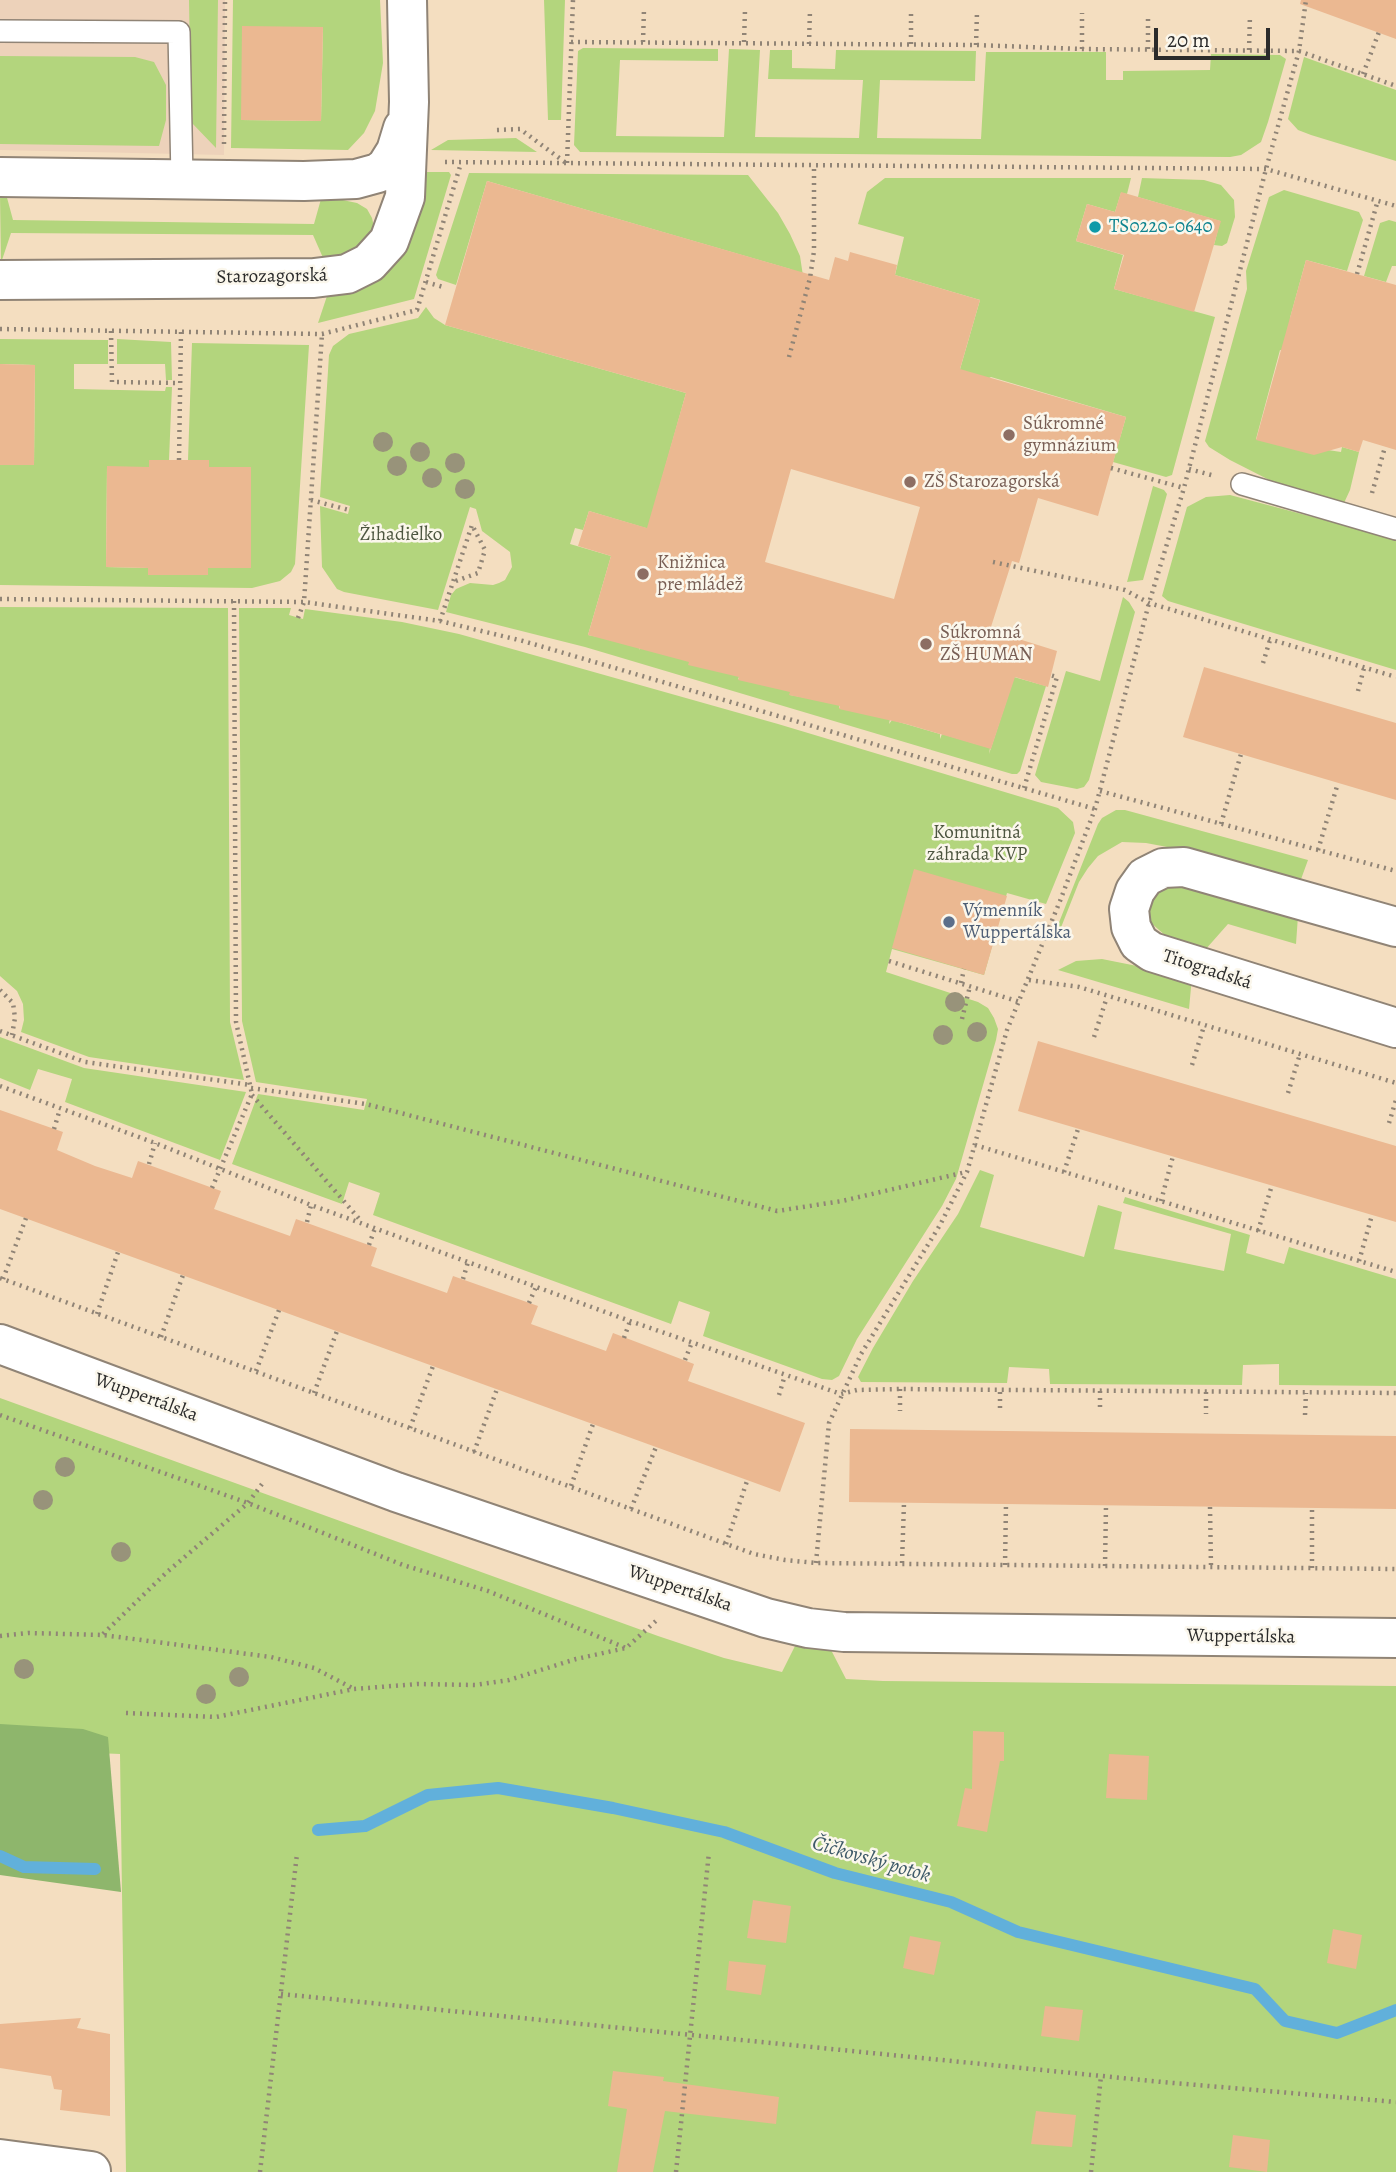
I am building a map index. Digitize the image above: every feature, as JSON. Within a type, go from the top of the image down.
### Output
[{"type":"street","name":"Starozagorská","points":[[0,280],[314,278],[347,274],[369,263],[389,241],[405,197],[409,102],[407,0]]},
{"type":"street","name":"Starozagorská","points":[[0,177],[325,180],[369,177],[391,161],[401,138],[409,102]]},
{"type":"street","name":"Titogradská","points":[[1396,927],[1184,867],[1163,868],[1146,877],[1135,891],[1129,909],[1131,927],[1139,943],[1152,952],[1396,1028]]},
{"type":"street","name":"Wuppertálska","points":[[0,1345],[396,1492],[766,1618],[808,1628],[844,1632],[1396,1639]]},
{"type":"street","points":[[0,2159],[91,2171]]},
{"type":"lane","points":[[0,31],[180,33],[182,179]]},
{"type":"lane","points":[[1242,484],[1396,529]]},
{"type":"path","points":[[224,155],[226,0]]},
{"type":"path","points":[[567,163],[573,0]]},
{"type":"path","points":[[816,1563],[830,1423],[841,1394],[875,1327],[940,1225],[967,1172],[1007,1030],[1095,808],[1149,603],[1184,488],[1299,51],[1306,0]]},
{"type":"path","points":[[643,42],[644,9]]},
{"type":"path","points":[[744,10],[744,42]]},
{"type":"path","points":[[809,44],[810,10]]},
{"type":"path","points":[[911,11],[911,44]]},
{"type":"path","points":[[976,45],[977,12]]},
{"type":"path","points":[[1082,13],[1082,49]]},
{"type":"path","points":[[1148,14],[1148,50]]},
{"type":"path","points":[[1249,50],[1250,15]]},
{"type":"path","points":[[1363,74],[1379,32]]},
{"type":"path","points":[[571,42],[911,44],[1299,51],[1396,86]]},
{"type":"path","points":[[497,130],[520,129],[567,163]]},
{"type":"path","points":[[408,162],[1266,169],[1396,206]]},
{"type":"path","points":[[789,357],[810,278],[814,251],[814,165]]},
{"type":"path","points":[[1357,274],[1378,200]]},
{"type":"path","points":[[426,282],[443,287]]},
{"type":"path","points":[[0,329],[323,334],[304,602],[299,618]]},
{"type":"path","points":[[111,331],[112,382],[180,383]]},
{"type":"path","points":[[179,460],[181,332]]},
{"type":"path","points":[[1365,520],[1385,447]]},
{"type":"path","points":[[1111,468],[1184,488]]},
{"type":"path","points":[[311,499],[349,510]]},
{"type":"path","points":[[440,621],[472,524],[485,550],[478,573],[453,582]]},
{"type":"path","points":[[993,562],[1125,590],[1149,603],[1396,677]]},
{"type":"path","points":[[0,599],[304,602],[440,621],[523,641],[1095,808]]},
{"type":"path","points":[[234,601],[236,1022],[251,1089],[363,1224]]},
{"type":"path","points":[[1263,663],[1270,640]]},
{"type":"path","points":[[1358,691],[1364,668]]},
{"type":"path","points":[[1024,788],[1057,677],[1050,675]]},
{"type":"path","points":[[1221,824],[1241,754]]},
{"type":"path","points":[[1318,850],[1338,783]]},
{"type":"path","points":[[1100,791],[1396,871]]},
{"type":"path","points":[[889,961],[1020,1002]]},
{"type":"path","points":[[961,983],[964,969]]},
{"type":"path","points":[[1029,980],[1079,987],[1396,1083]]},
{"type":"path","points":[[962,1018],[970,986]]},
{"type":"path","points":[[0,990],[13,1003],[15,1018],[12,1035]]},
{"type":"path","points":[[1094,1037],[1107,996]]},
{"type":"path","points":[[1192,1065],[1204,1026]]},
{"type":"path","points":[[0,1031],[85,1062],[251,1089],[366,1104],[777,1211],[842,1201],[967,1172]]},
{"type":"path","points":[[1289,1093],[1300,1054]]},
{"type":"path","points":[[0,1086],[155,1143],[311,1205],[630,1321],[841,1394],[857,1390],[1396,1393]]},
{"type":"path","points":[[212,1188],[222,1169],[251,1089]]},
{"type":"path","points":[[1389,1123],[1396,1100]]},
{"type":"path","points":[[54,1129],[60,1109]]},
{"type":"path","points":[[1064,1172],[1078,1129]]},
{"type":"path","points":[[149,1164],[155,1143]]},
{"type":"path","points":[[975,1145],[1396,1272]]},
{"type":"path","points":[[1161,1201],[1174,1157]]},
{"type":"path","points":[[1258,1231],[1272,1185]]},
{"type":"path","points":[[307,1222],[311,1205]]},
{"type":"path","points":[[1359,1261],[1372,1215]]},
{"type":"path","points":[[26,1218],[2,1279],[754,1554],[816,1563],[1396,1569]]},
{"type":"path","points":[[369,1245],[375,1228]]},
{"type":"path","points":[[97,1314],[118,1252]]},
{"type":"path","points":[[463,1279],[468,1262]]},
{"type":"path","points":[[161,1337],[183,1276]]},
{"type":"path","points":[[529,1303],[536,1287]]},
{"type":"path","points":[[256,1371],[279,1310]]},
{"type":"path","points":[[624,1338],[630,1321]]},
{"type":"path","points":[[314,1393],[337,1331]]},
{"type":"path","points":[[685,1360],[692,1342]]},
{"type":"path","points":[[410,1428],[433,1366]]},
{"type":"path","points":[[779,1395],[785,1375]]},
{"type":"path","points":[[474,1452],[497,1389]]},
{"type":"path","points":[[900,1390],[900,1410]]},
{"type":"path","points":[[1100,1391],[1100,1412]]},
{"type":"path","points":[[1000,1392],[1000,1411]]},
{"type":"path","points":[[1206,1392],[1206,1414]]},
{"type":"path","points":[[1305,1415],[1306,1393]]},
{"type":"path","points":[[0,1415],[248,1503],[403,1565],[488,1591],[626,1648]]},
{"type":"path","points":[[570,1486],[593,1424]]},
{"type":"path","points":[[631,1509],[656,1447]]},
{"type":"path","points":[[103,1635],[167,1572],[248,1503],[288,1451]]},
{"type":"path","points":[[726,1544],[747,1481]]},
{"type":"path","points":[[902,1563],[904,1503]]},
{"type":"path","points":[[1005,1565],[1006,1504]]},
{"type":"path","points":[[1105,1566],[1106,1506]]},
{"type":"path","points":[[1210,1507],[1211,1567]]},
{"type":"path","points":[[1312,1508],[1312,1567]]},
{"type":"path","points":[[126,1713],[216,1717],[354,1689],[418,1684],[475,1685],[509,1681],[576,1658],[626,1648],[690,1592]]},
{"type":"path","points":[[0,1636],[29,1633],[103,1635],[271,1657],[314,1668],[354,1689]]},
{"type":"path","points":[[676,2172],[709,1852]]},
{"type":"path","points":[[260,2172],[297,1854]]},
{"type":"path","points":[[281,1994],[1101,2076],[1396,2102]]},
{"type":"path","points":[[1091,2172],[1101,2076]]},
{"type":"shaded area","points":[[0,0],[225,0],[224,155],[0,150]]},
{"type":"green space","points":[[189,0],[218,0],[216,148],[191,122]]},
{"type":"green space","points":[[233,0],[380,0],[383,63],[375,111],[364,133],[348,150],[231,148]],"holes":[[[323,27],[321,121],[241,120]]]},
{"type":"green space","points":[[544,0],[565,0],[561,120],[548,120]]},
{"type":"green space","points":[[583,48],[718,49],[718,61],[620,60],[616,136],[724,137],[729,49],[760,50],[755,137],[859,138],[863,80],[768,79],[770,50],[792,50],[792,68],[835,69],[836,50],[976,51],[975,81],[880,80],[877,138],[981,139],[986,52],[1106,52],[1106,80],[1123,80],[1123,71],[1210,70],[1211,54],[1280,55],[1286,59],[1261,142],[1241,155],[1230,157],[580,152],[574,145],[578,51]]},
{"type":"green space","points":[[0,56],[135,57],[154,62],[166,85],[166,120],[159,146],[0,144]]},
{"type":"green space","points":[[1304,57],[1396,90],[1396,161],[1298,130],[1288,119]]},
{"type":"green space","points":[[516,138],[537,152],[431,150],[448,140]]},
{"type":"green space","points":[[425,172],[449,172],[451,175],[414,299],[318,323],[327,296],[373,283],[389,270],[403,252]]},
{"type":"green space","points":[[469,173],[748,175],[778,213],[790,234],[800,256],[803,276],[790,269],[487,181],[456,285],[438,279],[436,275]]},
{"type":"green space","points":[[885,178],[1131,178],[1127,194],[1121,193],[1115,212],[1087,204],[1076,241],[1123,255],[1114,289],[1215,317],[1172,475],[1166,477],[1113,462],[1126,417],[991,377],[952,397],[980,300],[895,275],[904,237],[858,224],[867,192]]},
{"type":"green space","points":[[1142,178],[1204,180],[1221,185],[1234,200],[1235,217],[1227,243],[1222,246],[1214,245],[1220,221],[1138,197]]},
{"type":"green space","points":[[1284,190],[1359,212],[1363,220],[1347,271],[1306,260],[1290,318],[1321,361],[1280,350],[1256,439],[1341,452],[1342,447],[1359,452],[1344,503],[1285,488],[1230,460],[1209,447],[1205,441],[1247,289],[1246,271],[1269,197]]},
{"type":"green space","points":[[6,194],[13,220],[314,224],[321,199],[333,198],[357,203],[367,209],[374,227],[370,236],[355,249],[345,255],[324,260],[313,235],[11,233],[1,263],[0,195]]},
{"type":"green space","points":[[1389,220],[1396,222],[1396,266],[1392,266],[1386,282],[1364,276],[1380,223]]},
{"type":"green space","name":"Žihadielko","points":[[426,307],[434,318],[445,325],[686,393],[654,507],[689,541],[589,511],[583,530],[575,528],[570,544],[611,556],[588,635],[640,645],[639,650],[642,645],[740,675],[738,679],[791,690],[790,695],[840,704],[839,708],[890,719],[889,724],[892,720],[940,734],[940,739],[942,734],[990,748],[989,754],[1014,677],[1046,686],[1020,771],[1012,774],[585,647],[446,612],[451,595],[456,589],[470,583],[499,583],[505,580],[512,567],[510,552],[482,531],[476,509],[470,507],[438,610],[337,589],[322,567],[320,506],[348,514],[350,506],[320,497],[329,355],[333,346],[349,334],[418,318]]},
{"type":"green space","points":[[0,339],[108,340],[108,364],[74,364],[74,389],[165,391],[166,387],[172,387],[169,460],[150,460],[149,467],[107,467],[106,567],[148,568],[208,575],[208,568],[251,568],[251,468],[209,467],[209,460],[188,460],[192,343],[309,345],[295,564],[291,572],[280,581],[252,588],[0,585],[0,465],[34,465],[35,365],[0,364]]},
{"type":"green space","points":[[117,339],[171,342],[172,380],[166,380],[165,364],[117,364]]},
{"type":"green space","points":[[1153,486],[1167,494],[1143,580],[1127,582]]},
{"type":"green space","points":[[1230,495],[1396,539],[1396,670],[1168,601],[1162,596],[1187,507],[1206,497]]},
{"type":"green space","points":[[1123,597],[1135,612],[1089,780],[1084,787],[1077,789],[1041,782],[1035,775],[1066,671],[1100,681]]},
{"type":"green space","points":[[0,607],[228,608],[230,1022],[244,1080],[89,1057],[21,1032],[24,1020],[23,1004],[17,991],[0,976]]},
{"type":"green space","name":"Komunitná záhrada KVP","points":[[239,608],[291,608],[289,615],[303,619],[305,609],[402,622],[459,634],[778,724],[1058,808],[1073,822],[1075,833],[1046,904],[1007,893],[984,975],[892,949],[886,972],[978,1002],[988,1008],[998,1029],[956,1179],[942,1206],[857,1339],[839,1376],[832,1380],[822,1379],[703,1336],[710,1312],[679,1301],[671,1324],[373,1215],[380,1193],[349,1182],[342,1204],[232,1164],[258,1094],[364,1110],[367,1099],[256,1082],[242,1021]]},
{"type":"green space","points":[[1116,810],[1125,810],[1308,860],[1300,882],[1199,853],[1146,843],[1122,842],[1098,856],[1088,868],[1079,882],[1058,935],[1056,930],[1098,824],[1102,818]]},
{"type":"green space","points":[[1175,883],[1298,916],[1296,944],[1228,924],[1205,950],[1167,937],[1150,922],[1149,905],[1159,889]]},
{"type":"green space","points":[[1102,959],[1192,977],[1189,1009],[1058,970],[1076,961]]},
{"type":"green space","points":[[0,1037],[84,1068],[246,1092],[220,1160],[65,1102],[72,1079],[38,1069],[30,1090],[0,1078]]},
{"type":"green space","points":[[980,1170],[994,1175],[980,1227],[1084,1257],[1098,1205],[1122,1212],[1114,1249],[1224,1271],[1231,1234],[1123,1203],[1125,1197],[1250,1235],[1246,1253],[1284,1264],[1289,1247],[1396,1279],[1396,1386],[1279,1385],[1279,1364],[1243,1365],[1242,1385],[1050,1384],[1049,1369],[1009,1367],[1007,1383],[861,1382],[858,1377],[873,1348],[913,1281],[958,1214]]},
{"type":"green space","points":[[0,1398],[658,1636],[724,1658],[782,1672],[796,1644],[830,1648],[846,1679],[1396,1686],[1396,2172],[126,2172],[120,1754],[0,1749]]},
{"type":"green space","points":[[0,1724],[83,1729],[108,1737],[121,1892],[0,1875]]},
{"type":"building","points":[[1301,0],[1396,0],[1396,39],[1300,4]]},
{"type":"building","points":[[242,26],[323,27],[321,121],[241,120]]},
{"type":"building","points":[[487,181],[829,280],[835,257],[848,261],[850,252],[897,265],[895,275],[980,300],[960,369],[1126,417],[1098,516],[1038,498],[1019,563],[1012,561],[990,630],[1057,651],[1048,687],[1015,677],[991,749],[906,724],[839,709],[840,706],[789,695],[790,692],[738,680],[739,677],[688,665],[689,662],[588,635],[611,556],[578,546],[589,511],[647,528],[686,393],[445,325]],"holes":[[[791,469],[920,507],[894,599],[765,562]]]},
{"type":"building","points":[[1121,192],[1221,221],[1194,312],[1114,289],[1124,255],[1076,241],[1087,204],[1115,212]]},
{"type":"building","points":[[1306,260],[1396,285],[1396,450],[1363,440],[1359,452],[1342,447],[1314,455],[1256,440]]},
{"type":"building","points":[[0,364],[35,365],[34,465],[0,465]]},
{"type":"building","points":[[149,460],[209,460],[209,467],[251,467],[251,568],[208,568],[208,575],[148,575],[148,568],[106,567],[107,466],[149,467]]},
{"type":"building","points":[[1204,667],[1396,723],[1396,800],[1183,737]]},
{"type":"building","name":"Výmenník Wuppertálska","points":[[914,869],[1007,896],[984,975],[892,948]]},
{"type":"building","points":[[1038,1041],[1396,1146],[1396,1222],[1018,1111]]},
{"type":"building","points":[[0,1110],[63,1132],[57,1150],[95,1166],[132,1178],[138,1161],[221,1191],[214,1209],[290,1236],[296,1219],[377,1248],[371,1266],[447,1293],[453,1276],[538,1306],[531,1324],[606,1351],[613,1333],[694,1364],[688,1381],[805,1423],[780,1492],[0,1209]]},
{"type":"building","points":[[850,1429],[1396,1436],[1396,1509],[849,1502]]},
{"type":"building","points":[[973,1731],[1004,1732],[1004,1761],[1000,1761],[987,1832],[957,1826],[965,1788],[972,1789]]},
{"type":"building","points":[[1109,1754],[1149,1756],[1147,1800],[1106,1798]]},
{"type":"building","points":[[753,1900],[791,1906],[786,1943],[747,1938]]},
{"type":"building","points":[[1333,1929],[1362,1935],[1356,1969],[1327,1963]]},
{"type":"building","points":[[910,1936],[941,1942],[934,1975],[903,1968]]},
{"type":"building","points":[[729,1961],[766,1965],[761,1995],[726,1990]]},
{"type":"building","points":[[1045,2006],[1083,2010],[1079,2041],[1041,2036]]},
{"type":"building","points":[[81,2018],[77,2028],[110,2034],[110,2116],[60,2110],[62,2090],[54,2089],[51,2076],[0,2068],[0,2024]]},
{"type":"building","points":[[613,2071],[664,2077],[663,2081],[779,2097],[776,2124],[665,2111],[653,2172],[617,2172],[627,2109],[608,2106]]},
{"type":"building","points":[[1036,2111],[1076,2115],[1072,2147],[1031,2144]]},
{"type":"building","points":[[1233,2135],[1270,2140],[1267,2172],[1229,2167]]},
{"type":"waterway","name":"Čičkovský potok","points":[[318,1830],[365,1826],[428,1795],[498,1788],[613,1808],[724,1832],[835,1873],[951,1902],[1018,1932],[1255,1989],[1285,2021],[1337,2033],[1396,2010]]},
{"type":"waterway","name":"Čičkovský potok","points":[[0,1856],[24,1867],[95,1869]]},
{"type":"place","name":"TS0220-0640","points":[[1095,227]]},
{"type":"place","name":"Súkromné gymnázium","points":[[1009,435]]},
{"type":"place","name":"ZŠ Starozagorská","points":[[910,482]]},
{"type":"place","name":"Knižnica pre mládež","points":[[643,574]]},
{"type":"place","name":"Súkromná ZŠ HUMAN","points":[[926,644]]},
{"type":"place","name":"Výmenník Wuppertálska","points":[[949,922]]}]
